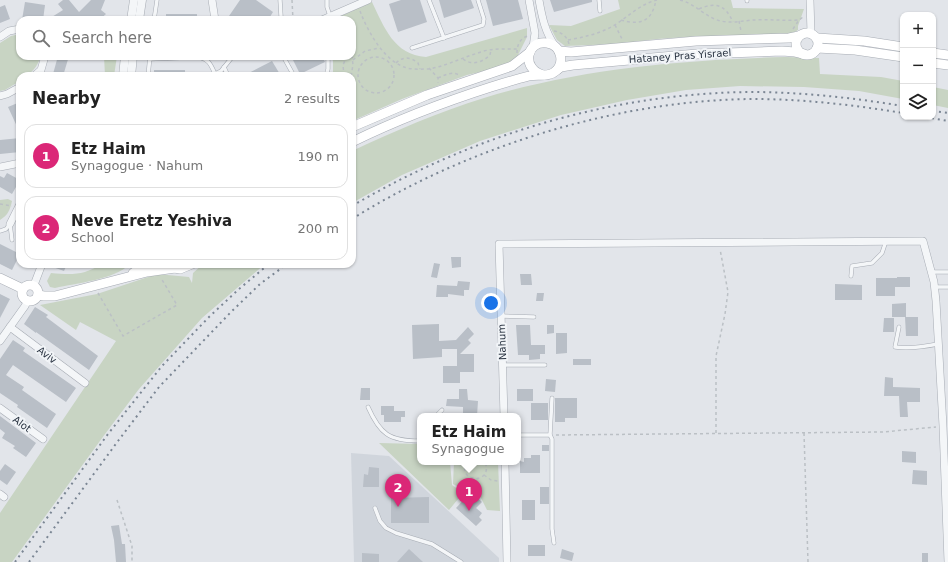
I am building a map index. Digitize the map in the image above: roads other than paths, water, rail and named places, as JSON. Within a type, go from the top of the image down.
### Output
[{"type":"main road","points":[[814,36],[818,42],[817,48],[811,54],[804,54],[798,50],[796,42],[799,36],[806,33],[814,36],[900,47]]},
{"type":"main road","name":"Hataney Pras Yisrael","points":[[557,48],[571,52],[696,41],[789,38],[799,36]]},
{"type":"main road","points":[[356,125],[438,91],[503,70],[512,66],[542,43],[551,44],[557,48],[561,61],[557,70],[553,73],[530,76],[446,103],[400,120],[356,140]]},
{"type":"main road","points":[[817,48],[855,50],[900,57]]},
{"type":"main road","points":[[532,50],[528,57],[531,67],[534,71],[543,75]]},
{"type":"main road","name":"Hataney Pras Yisrael","points":[[557,70],[561,67],[573,65],[697,54],[782,51],[804,54]]},
{"type":"main road","points":[[936,54],[948,56]]},
{"type":"main road","points":[[936,63],[948,65]]},
{"type":"main road","points":[[38,295],[55,296],[94,287],[129,276],[140,268]]},
{"type":"main road","points":[[117,280],[158,268]]},
{"type":"main road","points":[[0,278],[23,290]]},
{"type":"main road","points":[[28,285],[34,285],[38,289],[38,295],[35,299],[28,300],[23,296],[23,290],[28,285]]},
{"type":"street","points":[[132,16],[134,0]]},
{"type":"street","points":[[140,16],[142,0]]},
{"type":"street","points":[[212,0],[214,16]]},
{"type":"street","points":[[330,16],[368,0]]},
{"type":"street","points":[[529,0],[535,34],[532,50]]},
{"type":"street","points":[[539,0],[546,30],[549,38],[557,48]]},
{"type":"street","points":[[810,0],[810,14],[814,36]]},
{"type":"street","points":[[0,37],[9,31],[16,30]]},
{"type":"street","points":[[39,72],[41,70],[44,60]]},
{"type":"street","points":[[123,72],[125,60]]},
{"type":"street","points":[[132,72],[133,60]]},
{"type":"street","points":[[0,96],[16,89]]},
{"type":"street","points":[[0,167],[16,164]]},
{"type":"street","points":[[10,224],[16,212]]},
{"type":"street","points":[[886,241],[923,241],[934,287],[946,425],[948,562]]},
{"type":"street","name":"Nahum","points":[[504,413],[499,244],[886,241]]},
{"type":"street","points":[[34,285],[40,268]]},
{"type":"street","points":[[0,341],[28,300]]},
{"type":"street","name":"Aviv","points":[[10,327],[84,383]]},
{"type":"street","name":"Alot","points":[[0,408],[43,439]]},
{"type":"street","points":[[505,465],[507,562]]},
{"type":"lane","points":[[155,16],[157,0]]},
{"type":"lane","points":[[280,0],[281,16]]},
{"type":"lane","points":[[327,0],[330,16]]},
{"type":"lane","points":[[429,0],[444,38]]},
{"type":"lane","points":[[412,48],[483,25],[484,19],[478,0]]},
{"type":"lane","points":[[599,0],[600,11]]},
{"type":"lane","points":[[148,72],[150,60]]},
{"type":"lane","points":[[208,60],[210,62],[214,72]]},
{"type":"lane","points":[[218,72],[230,60]]},
{"type":"lane","points":[[285,60],[292,72]]},
{"type":"lane","points":[[327,72],[328,60]]},
{"type":"lane","points":[[224,67],[226,72]]},
{"type":"lane","points":[[0,231],[6,229],[10,224]]},
{"type":"lane","points":[[10,224],[12,240]]},
{"type":"lane","points":[[851,276],[852,266],[872,263],[882,253],[886,241]]},
{"type":"lane","points":[[931,272],[948,272]]},
{"type":"lane","points":[[934,287],[948,287]]},
{"type":"lane","points":[[501,316],[534,316]]},
{"type":"lane","points":[[899,327],[895,347],[919,348],[938,344]]},
{"type":"lane","points":[[502,365],[545,365]]},
{"type":"lane","points":[[552,398],[550,435],[552,439],[552,529],[554,543]]},
{"type":"lane","points":[[368,407],[373,420],[388,436],[397,439],[417,441]]},
{"type":"lane","points":[[439,413],[442,410]]},
{"type":"lane","points":[[521,435],[550,435]]},
{"type":"lane","points":[[375,508],[380,521],[386,528],[432,544],[461,562]]},
{"type":"railway","points":[[356,204],[398,181],[446,158],[495,139],[544,123],[595,110],[647,100],[699,94],[771,92],[828,96],[900,106]]},
{"type":"railway","points":[[356,217],[397,193],[444,170],[494,150],[545,132],[597,118],[649,108],[701,101],[772,99],[866,107],[900,113]]},
{"type":"railway","points":[[936,111],[948,113]]},
{"type":"railway","points":[[936,119],[948,121]]},
{"type":"railway","points":[[15,562],[108,434],[162,366],[209,317],[264,268]]},
{"type":"railway","points":[[29,562],[159,387],[231,312],[260,284],[282,268]]},
{"type":"place","name":"Neve Eretz Yeshiva","points":[[398,507]]},
{"type":"place","name":"Etz Haim","points":[[469,511]]}]
